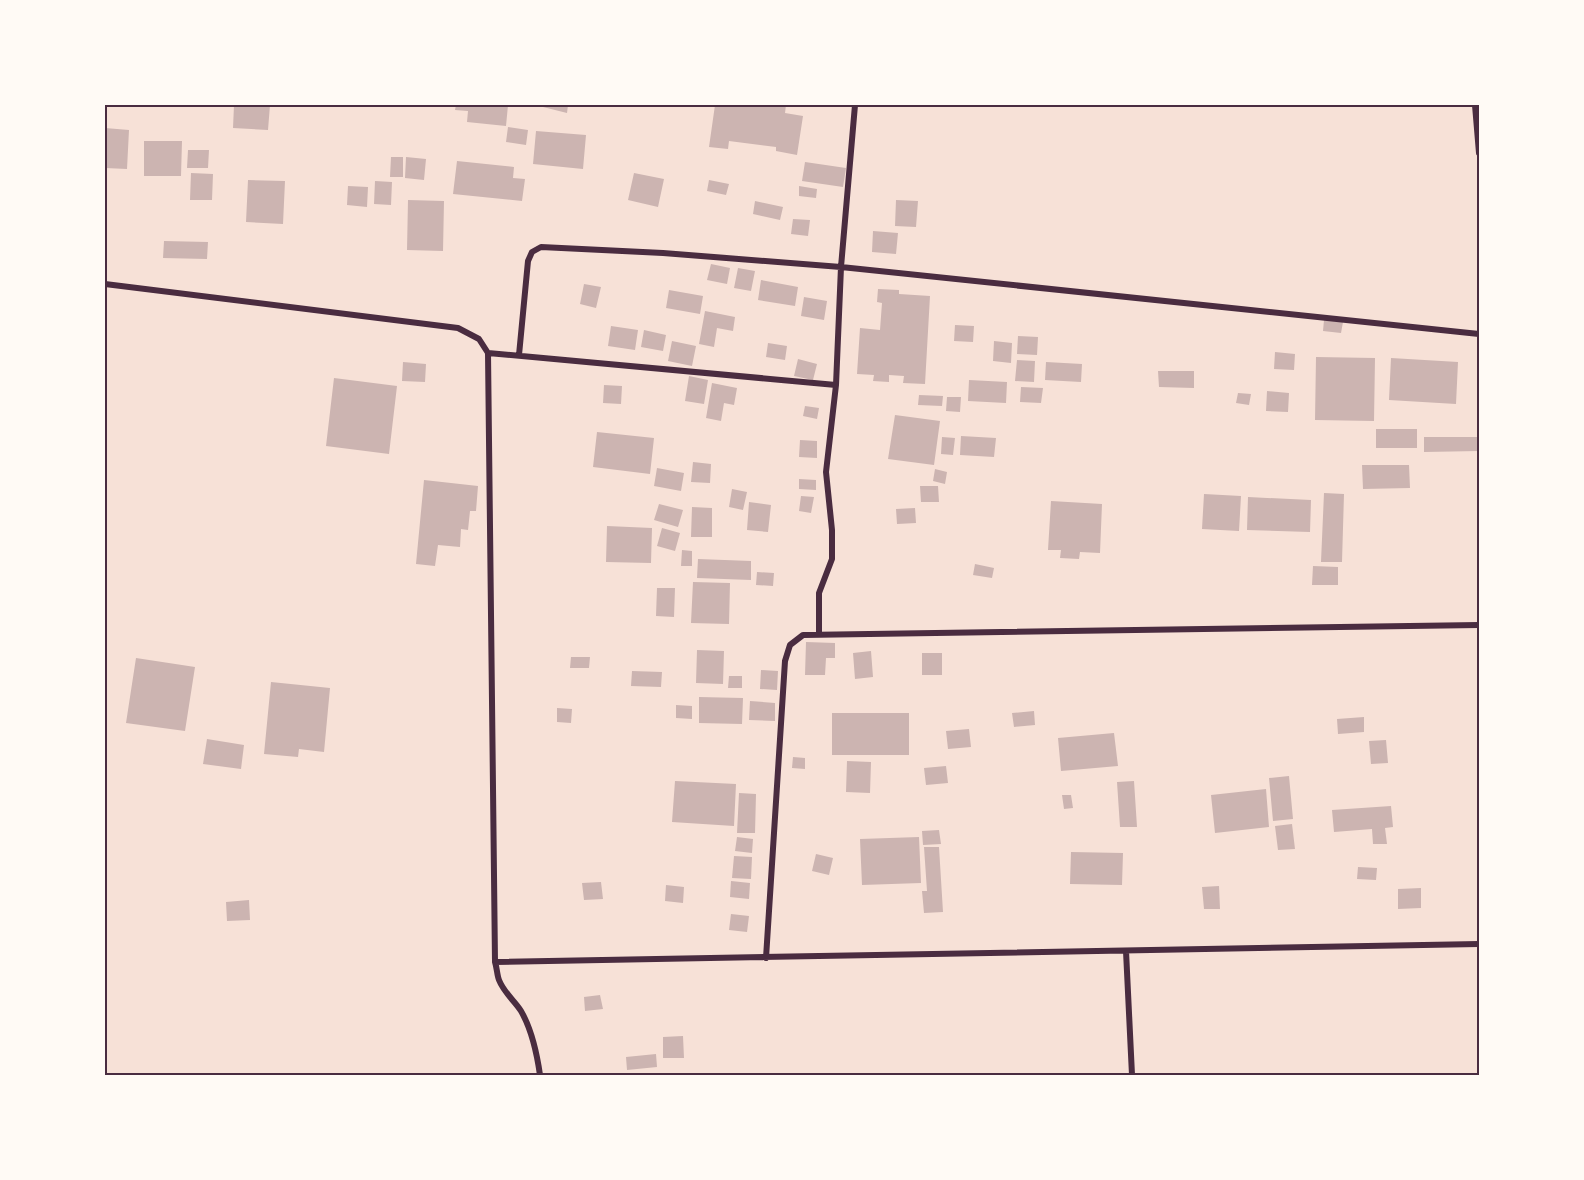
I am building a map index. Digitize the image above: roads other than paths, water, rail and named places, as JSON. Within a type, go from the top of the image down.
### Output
[{"type":"street","points":[[819,634],[819,593],[832,559],[832,530],[826,472],[836,385],[841,267],[855,105]]},
{"type":"street","points":[[1475,105],[1479,153]]},
{"type":"street","points":[[519,355],[528,261],[532,252],[541,247],[663,253],[841,267],[1479,334]]},
{"type":"street","points":[[105,284],[458,328],[479,339],[488,352],[495,962],[499,981],[521,1011],[529,1028],[540,1075]]},
{"type":"street","points":[[488,352],[836,385]]},
{"type":"street","points":[[766,958],[785,661],[790,645],[803,635],[1479,625]]},
{"type":"street","points":[[495,962],[1479,944]]},
{"type":"street","points":[[1126,951],[1132,1075]]}]
